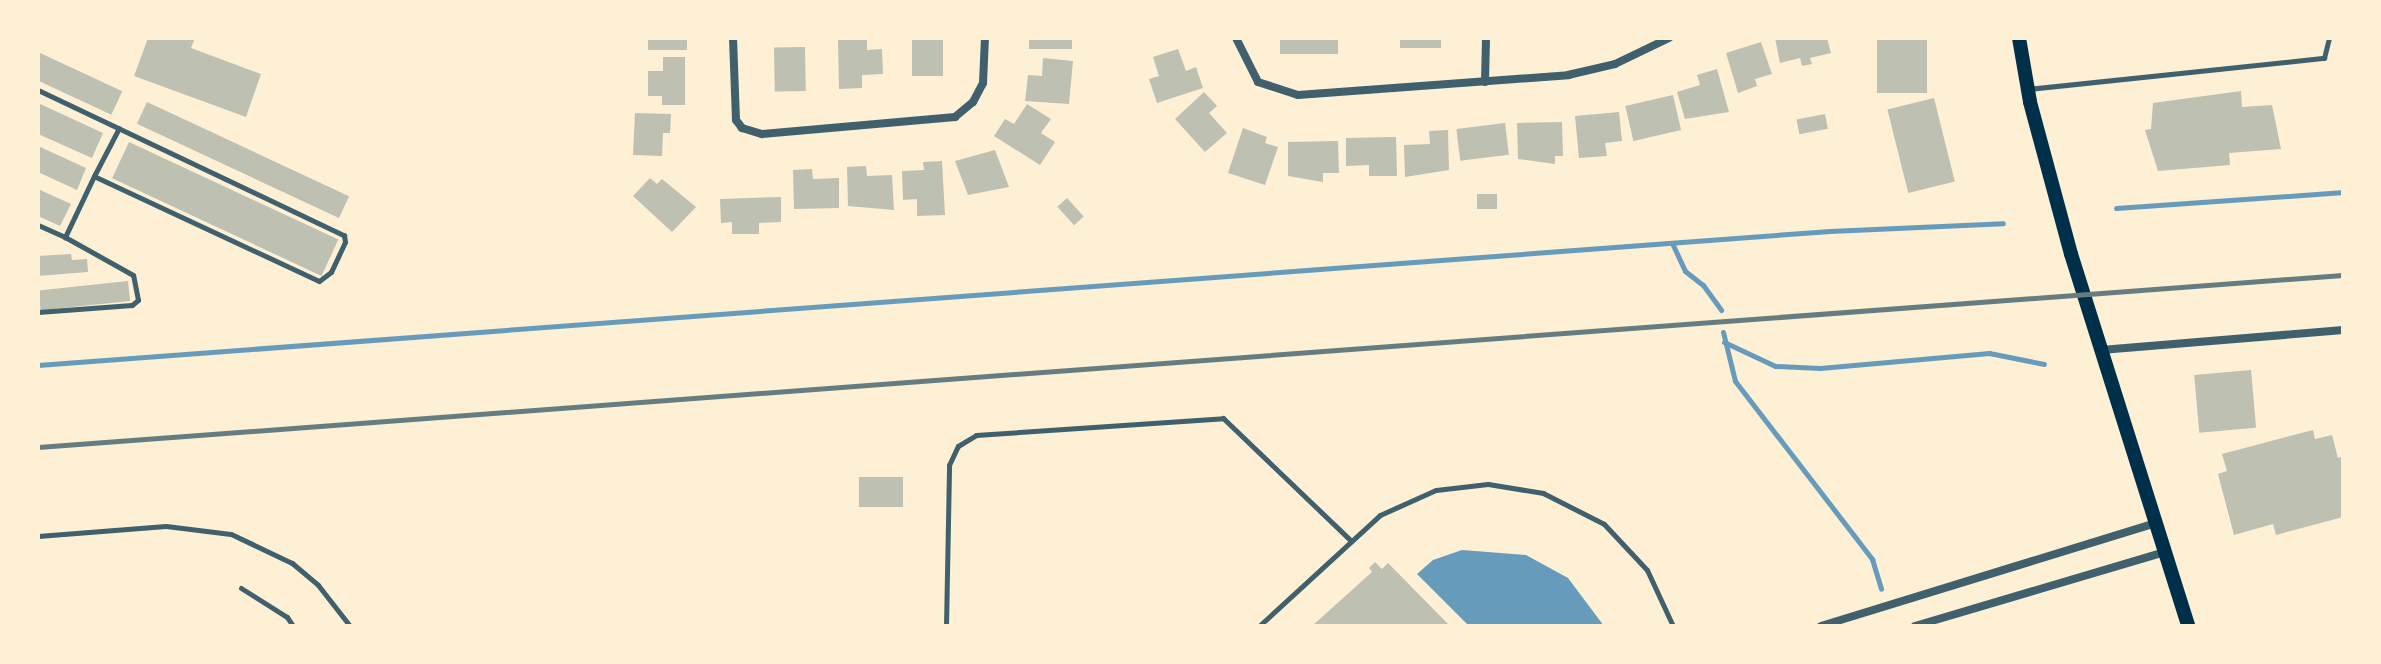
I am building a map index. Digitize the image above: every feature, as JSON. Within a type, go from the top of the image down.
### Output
[{"type":"main road","points":[[2019,38],[2028,89],[2101,350],[2188,626]]},
{"type":"street","points":[[733,38],[733,110],[742,128],[762,134],[955,117],[973,102],[983,83],[985,38]]},
{"type":"street","points":[[1236,38],[1258,82],[1298,95],[1485,82],[1592,70],[1638,56],[1669,38]]},
{"type":"street","points":[[1485,82],[1486,38]]},
{"type":"street","points":[[2101,350],[2343,330]]},
{"type":"street","points":[[1822,626],[2156,523]]},
{"type":"street","points":[[1915,626],[2165,552]]},
{"type":"lane","points":[[2028,89],[2324,58],[2329,38]]},
{"type":"lane","points":[[38,90],[344,235],[331,272],[319,281],[94,176]]},
{"type":"lane","points":[[65,237],[119,128]]},
{"type":"lane","points":[[38,225],[133,275],[138,300],[132,305],[38,312]]},
{"type":"lane","points":[[946,626],[949,465],[958,446],[976,435],[1223,418],[1349,539]]},
{"type":"lane","points":[[1259,626],[1349,539],[1393,507],[1436,490],[1488,484],[1527,489],[1576,507],[1616,534],[1655,582],[1673,626]]},
{"type":"lane","points":[[38,536],[166,526],[231,534],[292,563],[318,585],[350,626]]},
{"type":"lane","points":[[241,588],[287,617],[293,626]]},
{"type":"water","points":[[1462,550],[1526,555],[1568,578],[1604,626],[1469,626],[1417,574],[1433,560]]},
{"type":"building","points":[[148,38],[195,38],[191,48],[261,74],[246,117],[134,76]]},
{"type":"building","points":[[648,38],[687,38],[687,50],[648,50]]},
{"type":"building","points":[[912,38],[943,38],[943,76],[912,76]]},
{"type":"building","points":[[1029,38],[1072,38],[1072,49],[1029,49]]},
{"type":"building","points":[[1280,38],[1338,38],[1338,54],[1280,54]]},
{"type":"building","points":[[1400,38],[1441,38],[1441,48],[1400,48]]},
{"type":"building","points":[[1775,38],[1827,38],[1831,53],[1810,58],[1812,64],[1802,66],[1800,58],[1780,63]]},
{"type":"building","points":[[1877,38],[1927,38],[1927,93],[1877,93]]},
{"type":"building","points":[[838,40],[867,40],[867,50],[882,49],[883,74],[862,75],[862,88],[839,89]]},
{"type":"building","points":[[1761,42],[1772,74],[1755,79],[1757,86],[1738,93],[1726,53]]},
{"type":"building","points":[[805,47],[806,91],[775,92],[774,48]]},
{"type":"building","points":[[1178,49],[1186,71],[1196,67],[1203,88],[1157,103],[1149,79],[1159,76],[1153,57]]},
{"type":"building","points":[[38,52],[122,91],[111,115],[38,81]]},
{"type":"building","points":[[663,57],[685,57],[685,105],[662,105],[662,96],[648,96],[648,71],[663,71]]},
{"type":"building","points":[[1043,58],[1073,61],[1069,104],[1025,101],[1028,75],[1042,76]]},
{"type":"building","points":[[1717,69],[1729,112],[1685,119],[1677,92],[1700,85],[1697,75]]},
{"type":"building","points":[[2241,91],[2242,107],[2272,105],[2281,149],[2229,153],[2230,165],[2158,171],[2145,130],[2151,129],[2153,103]]},
{"type":"building","points":[[1204,92],[1217,106],[1209,113],[1227,133],[1205,152],[1175,119]]},
{"type":"building","points":[[1673,95],[1681,130],[1633,141],[1625,106]]},
{"type":"building","points":[[1934,98],[1955,181],[1908,193],[1887,110]]},
{"type":"building","points":[[147,102],[349,196],[339,218],[137,124]]},
{"type":"building","points":[[38,103],[103,133],[92,158],[38,134]]},
{"type":"building","points":[[1027,104],[1051,119],[1041,133],[1055,142],[1040,165],[994,136],[1005,119],[1014,124]]},
{"type":"building","points":[[1619,112],[1622,141],[1605,143],[1607,156],[1579,158],[1575,116]]},
{"type":"building","points":[[635,113],[671,114],[670,133],[663,133],[662,156],[633,155]]},
{"type":"building","points":[[1825,114],[1828,129],[1799,134],[1797,120]]},
{"type":"building","points":[[1562,122],[1563,156],[1555,156],[1555,164],[1518,159],[1517,123]]},
{"type":"building","points":[[1505,123],[1509,155],[1460,161],[1456,129]]},
{"type":"building","points":[[1243,128],[1267,137],[1265,143],[1278,147],[1265,185],[1228,173]]},
{"type":"building","points":[[1448,130],[1449,170],[1405,177],[1404,145],[1430,144],[1429,131]]},
{"type":"building","points":[[1396,137],[1397,176],[1369,176],[1369,165],[1346,166],[1346,138]]},
{"type":"building","points":[[1338,141],[1339,173],[1323,173],[1323,182],[1288,176],[1288,142]]},
{"type":"building","points":[[129,142],[338,240],[321,276],[112,178]]},
{"type":"building","points":[[38,146],[86,168],[77,190],[38,172]]},
{"type":"building","points":[[995,150],[1009,187],[968,195],[955,161]]},
{"type":"building","points":[[942,161],[945,215],[917,216],[917,199],[903,200],[902,171],[924,170],[923,162]]},
{"type":"building","points":[[866,166],[867,176],[892,175],[894,210],[848,206],[847,167]]},
{"type":"building","points":[[812,169],[813,179],[839,178],[839,208],[794,209],[793,170]]},
{"type":"building","points":[[650,178],[657,184],[662,179],[696,207],[672,232],[633,196]]},
{"type":"building","points":[[38,189],[71,204],[60,226],[38,216]]},
{"type":"building","points":[[1477,194],[1497,194],[1497,209],[1477,209]]},
{"type":"building","points":[[781,197],[781,222],[759,223],[759,234],[732,234],[732,222],[721,223],[720,199]]},
{"type":"building","points":[[1067,198],[1084,217],[1074,225],[1057,207]]},
{"type":"building","points":[[71,254],[72,260],[87,259],[88,272],[38,276],[38,256]]},
{"type":"building","points":[[128,281],[130,301],[41,310],[38,290]]},
{"type":"building","points":[[2251,370],[2256,428],[2199,433],[2194,375]]},
{"type":"building","points":[[2313,430],[2315,439],[2332,435],[2338,458],[2343,456],[2343,517],[2276,535],[2273,524],[2234,535],[2218,474],[2227,471],[2222,454]]},
{"type":"building","points":[[859,477],[903,477],[903,507],[859,507]]},
{"type":"building","points":[[1375,562],[1382,569],[1388,563],[1450,626],[1312,626],[1372,572],[1369,568]]},
{"type":"waterway","points":[[2116,208],[2343,192]]},
{"type":"waterway","points":[[38,365],[1830,231],[2003,223]]},
{"type":"waterway","points":[[1672,243],[1685,271],[1703,285],[1721,310]]},
{"type":"waterway","points":[[1723,332],[1735,381],[1872,559],[1881,589]]},
{"type":"waterway","points":[[1724,342],[1775,366],[1820,368],[1989,353],[2044,364]]},
{"type":"railway","points":[[38,447],[2343,275]]}]
